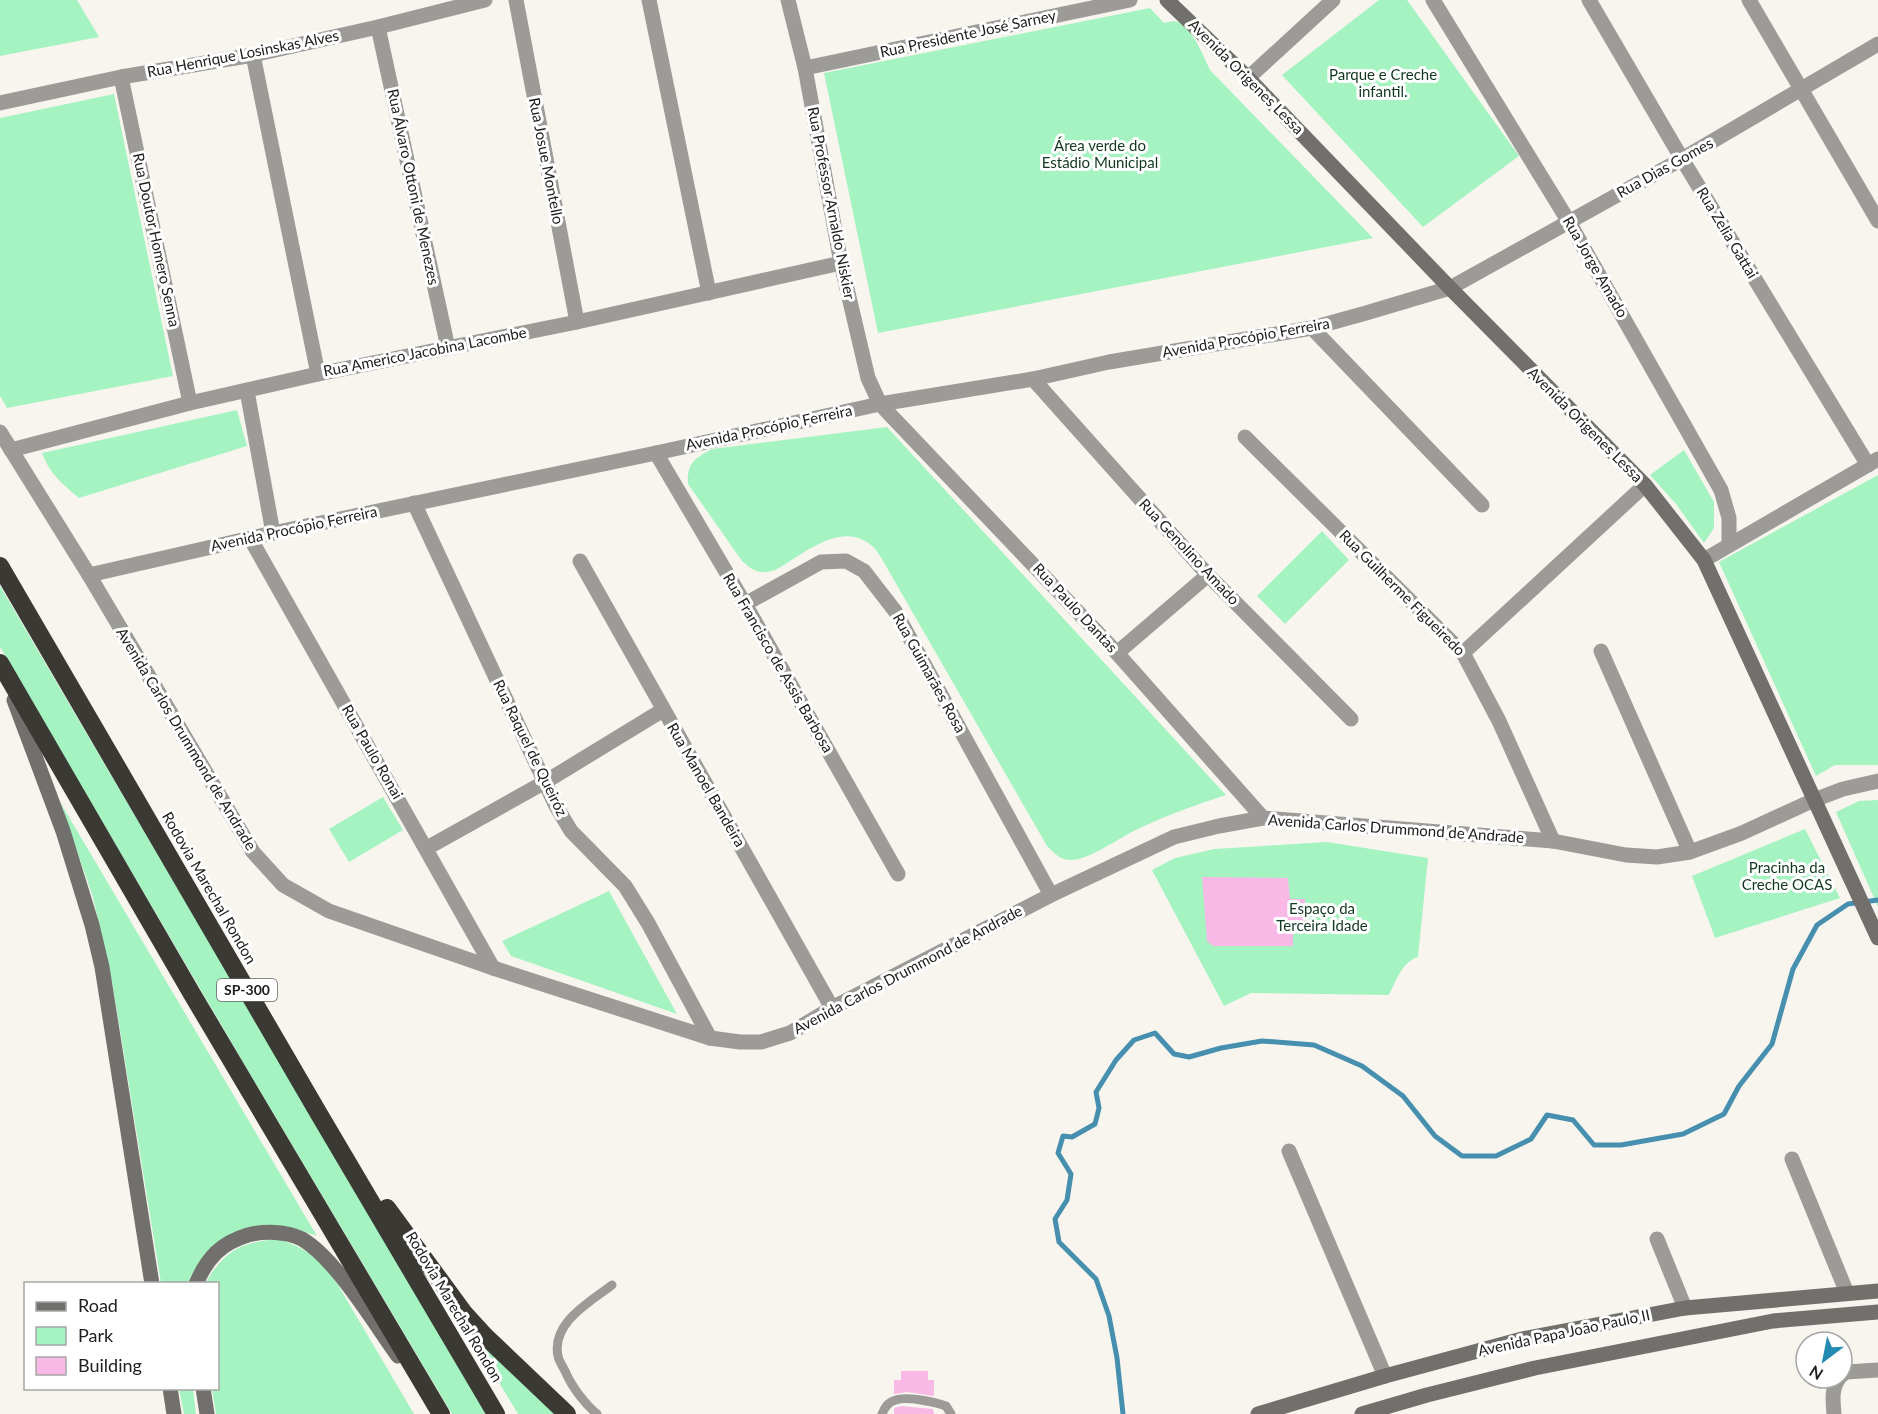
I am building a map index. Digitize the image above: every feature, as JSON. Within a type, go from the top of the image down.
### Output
[{"type":"highway","name":"Rodovia Marechal Rondon","points":[[0,566],[496,1414]]},
{"type":"highway","name":"SP-300","points":[[0,663],[440,1414]]},
{"type":"highway","points":[[319,1114],[464,1313],[567,1414]]},
{"type":"street","name":"Rua Henrique Losinskas Alves","points":[[0,103],[121,77],[253,55],[485,0]]},
{"type":"street","name":"Rua Josue Montello","points":[[516,0],[577,322]]},
{"type":"street","points":[[649,0],[709,293]]},
{"type":"street","name":"Rua Professor Arnaldo Niskier","points":[[788,0],[805,68],[841,263],[868,378],[880,404]]},
{"type":"street","name":"Rua Presidente José Sarney","points":[[805,68],[1130,0]]},
{"type":"street","name":"Avenida Origenes Lessa","points":[[1167,0],[1248,78],[1450,288],[1645,485],[1704,560],[1875,930]]},
{"type":"street","points":[[1248,78],[1333,0]]},
{"type":"street","name":"Rua Jorge Amado","points":[[1433,0],[1569,222],[1722,490],[1729,518],[1729,545]]},
{"type":"street","name":"Rua Zelia Gattai","points":[[1589,0],[1682,159],[1873,462]]},
{"type":"street","points":[[1749,0],[1878,221]]},
{"type":"street","name":"Rua Álvaro Ottoni de Menezes","points":[[378,27],[448,348]]},
{"type":"street","name":"Rua Dias Gomes","points":[[1450,288],[1682,159],[1878,44]]},
{"type":"street","points":[[253,55],[318,374]]},
{"type":"street","name":"Rua Doutor Homero Senna","points":[[121,77],[190,403]]},
{"type":"street","name":"Rua Americo Jacobina Lacombe","points":[[11,450],[190,403],[318,374],[577,322],[841,263]]},
{"type":"street","name":"Avenida Procópio Ferreira","points":[[89,575],[273,533],[880,404],[1033,379],[1109,362],[1312,328],[1450,288]]},
{"type":"street","points":[[1312,328],[1482,505]]},
{"type":"street","name":"Rua Genolino Amado","points":[[1033,379],[1208,575],[1351,720]]},
{"type":"street","points":[[247,391],[273,533]]},
{"type":"street","name":"Rua Paulo Dantas","points":[[880,404],[1117,653],[1263,818]]},
{"type":"street","name":"Avenida Carlos Drummond de Andrade","points":[[0,432],[89,575],[253,852],[283,885],[329,911],[493,968],[710,1038],[761,1042],[790,1033],[832,1008],[1051,895],[1174,837],[1219,826],[1263,818],[1553,841],[1626,855],[1657,857],[1690,852],[1742,833],[1843,789],[1878,781]]},
{"type":"street","name":"Rua Guilherme Figueiredo","points":[[1245,436],[1463,653],[1499,721],[1553,841]]},
{"type":"street","name":"Rua Francisco de Assis Barbosa","points":[[656,453],[745,604],[898,874]]},
{"type":"street","points":[[1704,560],[1873,462]]},
{"type":"street","points":[[1463,653],[1645,485]]},
{"type":"street","name":"Rua Raquel de Queiróz","points":[[414,503],[556,806],[571,831],[625,886],[648,923],[710,1038]]},
{"type":"street","name":"Rua Paulo Ronai","points":[[250,538],[493,968]]},
{"type":"street","name":"Rua Manoel Bandeira","points":[[580,561],[832,1008]]},
{"type":"street","name":"Rua Guimarães Rosa","points":[[745,604],[821,562],[846,561],[864,571],[895,611],[1051,895]]},
{"type":"street","points":[[1117,653],[1208,575]]},
{"type":"street","points":[[1601,651],[1690,852]]},
{"type":"street","points":[[0,673],[16,705],[39,763],[92,925],[102,967],[152,1282]]},
{"type":"street","points":[[427,848],[545,782],[663,710]]},
{"type":"street","points":[[1290,1151],[1385,1376]]},
{"type":"street","points":[[1792,1159],[1847,1293]]},
{"type":"street","points":[[197,1282],[204,1266],[219,1249],[236,1239],[256,1233],[279,1233],[300,1238],[321,1253],[348,1286],[440,1414]]},
{"type":"street","points":[[1657,1239],[1686,1308]]},
{"type":"street","name":"Avenida Papa João Paulo II","points":[[1258,1414],[1385,1376],[1522,1339],[1686,1308],[1878,1291]]},
{"type":"street","name":"Avenida Papa João Paulo II","points":[[1362,1414],[1535,1368],[1761,1324],[1878,1312]]},
{"type":"street","points":[[1854,1373],[1878,1370]]},
{"type":"street","points":[[170,1390],[174,1414]]},
{"type":"street","points":[[203,1390],[207,1414]]},
{"type":"street","points":[[1834,1390],[1834,1414]]},
{"type":"lane","points":[[597,1414],[569,1380],[558,1356],[558,1337],[572,1316],[612,1285]]},
{"type":"lane","points":[[882,1414],[886,1406],[897,1399],[905,1399],[939,1403],[946,1406],[951,1414]]},
{"type":"green space","points":[[0,0],[77,0],[99,37],[0,56]]},
{"type":"green space","name":"Parque e Creche infantil.","points":[[1379,0],[1407,0],[1519,156],[1423,227],[1282,75]]},
{"type":"green space","name":"Área verde do Estádio Municipal","points":[[1150,8],[1164,23],[1176,21],[1188,30],[1210,70],[1373,238],[878,333],[824,73]]},
{"type":"green space","points":[[114,94],[173,376],[7,408],[0,396],[0,118]]},
{"type":"green space","points":[[237,410],[247,446],[79,498],[53,473],[42,453]]},
{"type":"green space","points":[[887,427],[1226,795],[1152,822],[1079,859],[1067,860],[1060,857],[1047,846],[873,547],[862,539],[851,536],[840,537],[817,545],[775,570],[756,571],[742,561],[688,484],[690,466],[712,449]]},
{"type":"green space","points":[[1684,450],[1714,502],[1714,528],[1704,543],[1676,504],[1650,475]]},
{"type":"green space","points":[[1878,475],[1878,765],[1835,765],[1816,776],[1719,562]]},
{"type":"green space","points":[[1322,531],[1349,560],[1285,624],[1257,596]]},
{"type":"green space","points":[[0,586],[486,1414],[452,1414],[250,1074],[0,647]]},
{"type":"green space","points":[[383,797],[403,830],[349,862],[329,829]]},
{"type":"green space","points":[[1878,800],[1878,907],[1836,812],[1859,801]]},
{"type":"green space","points":[[60,802],[317,1236],[278,1226],[255,1226],[231,1235],[219,1243],[197,1266],[189,1282],[161,1282],[113,987],[93,897]]},
{"type":"green space","name":"Pracinha da Creche OCAS","points":[[1805,829],[1840,898],[1715,938],[1692,876]]},
{"type":"green space","name":"Espaço da Terceira Idade","points":[[1327,842],[1428,858],[1418,957],[1412,959],[1404,968],[1389,995],[1251,993],[1224,1006],[1152,870],[1175,858],[1214,849]]},
{"type":"green space","points":[[609,891],[677,1014],[511,956],[502,941]]},
{"type":"green space","points":[[277,1239],[297,1246],[319,1262],[338,1285],[414,1414],[216,1414],[212,1390],[219,1390],[219,1282],[206,1282],[228,1254],[254,1243]]},
{"type":"green space","points":[[479,1341],[554,1414],[518,1414],[476,1345]]},
{"type":"green space","points":[[179,1390],[193,1390],[196,1414],[184,1414]]},
{"type":"building","points":[[1202,877],[1288,878],[1290,899],[1305,899],[1305,930],[1293,930],[1293,946],[1213,946],[1207,941]]},
{"type":"building","points":[[901,1371],[928,1371],[928,1380],[934,1380],[934,1396],[907,1392],[894,1394],[894,1380],[901,1380]]},
{"type":"building","points":[[901,1406],[933,1409],[934,1414],[894,1414],[894,1408]]},
{"type":"waterway","points":[[1123,1414],[1117,1358],[1109,1316],[1096,1279],[1059,1242],[1055,1219],[1067,1200],[1071,1174],[1058,1153],[1063,1136],[1072,1137],[1095,1124],[1099,1108],[1096,1092],[1116,1060],[1134,1040],[1155,1033],[1174,1054],[1189,1057],[1221,1048],[1262,1041],[1314,1045],[1362,1066],[1403,1096],[1435,1136],[1462,1156],[1496,1156],[1531,1139],[1547,1115],[1573,1120],[1594,1145],[1621,1145],[1683,1134],[1724,1114],[1739,1086],[1772,1044],[1793,969],[1817,925],[1848,904],[1878,900]]}]
